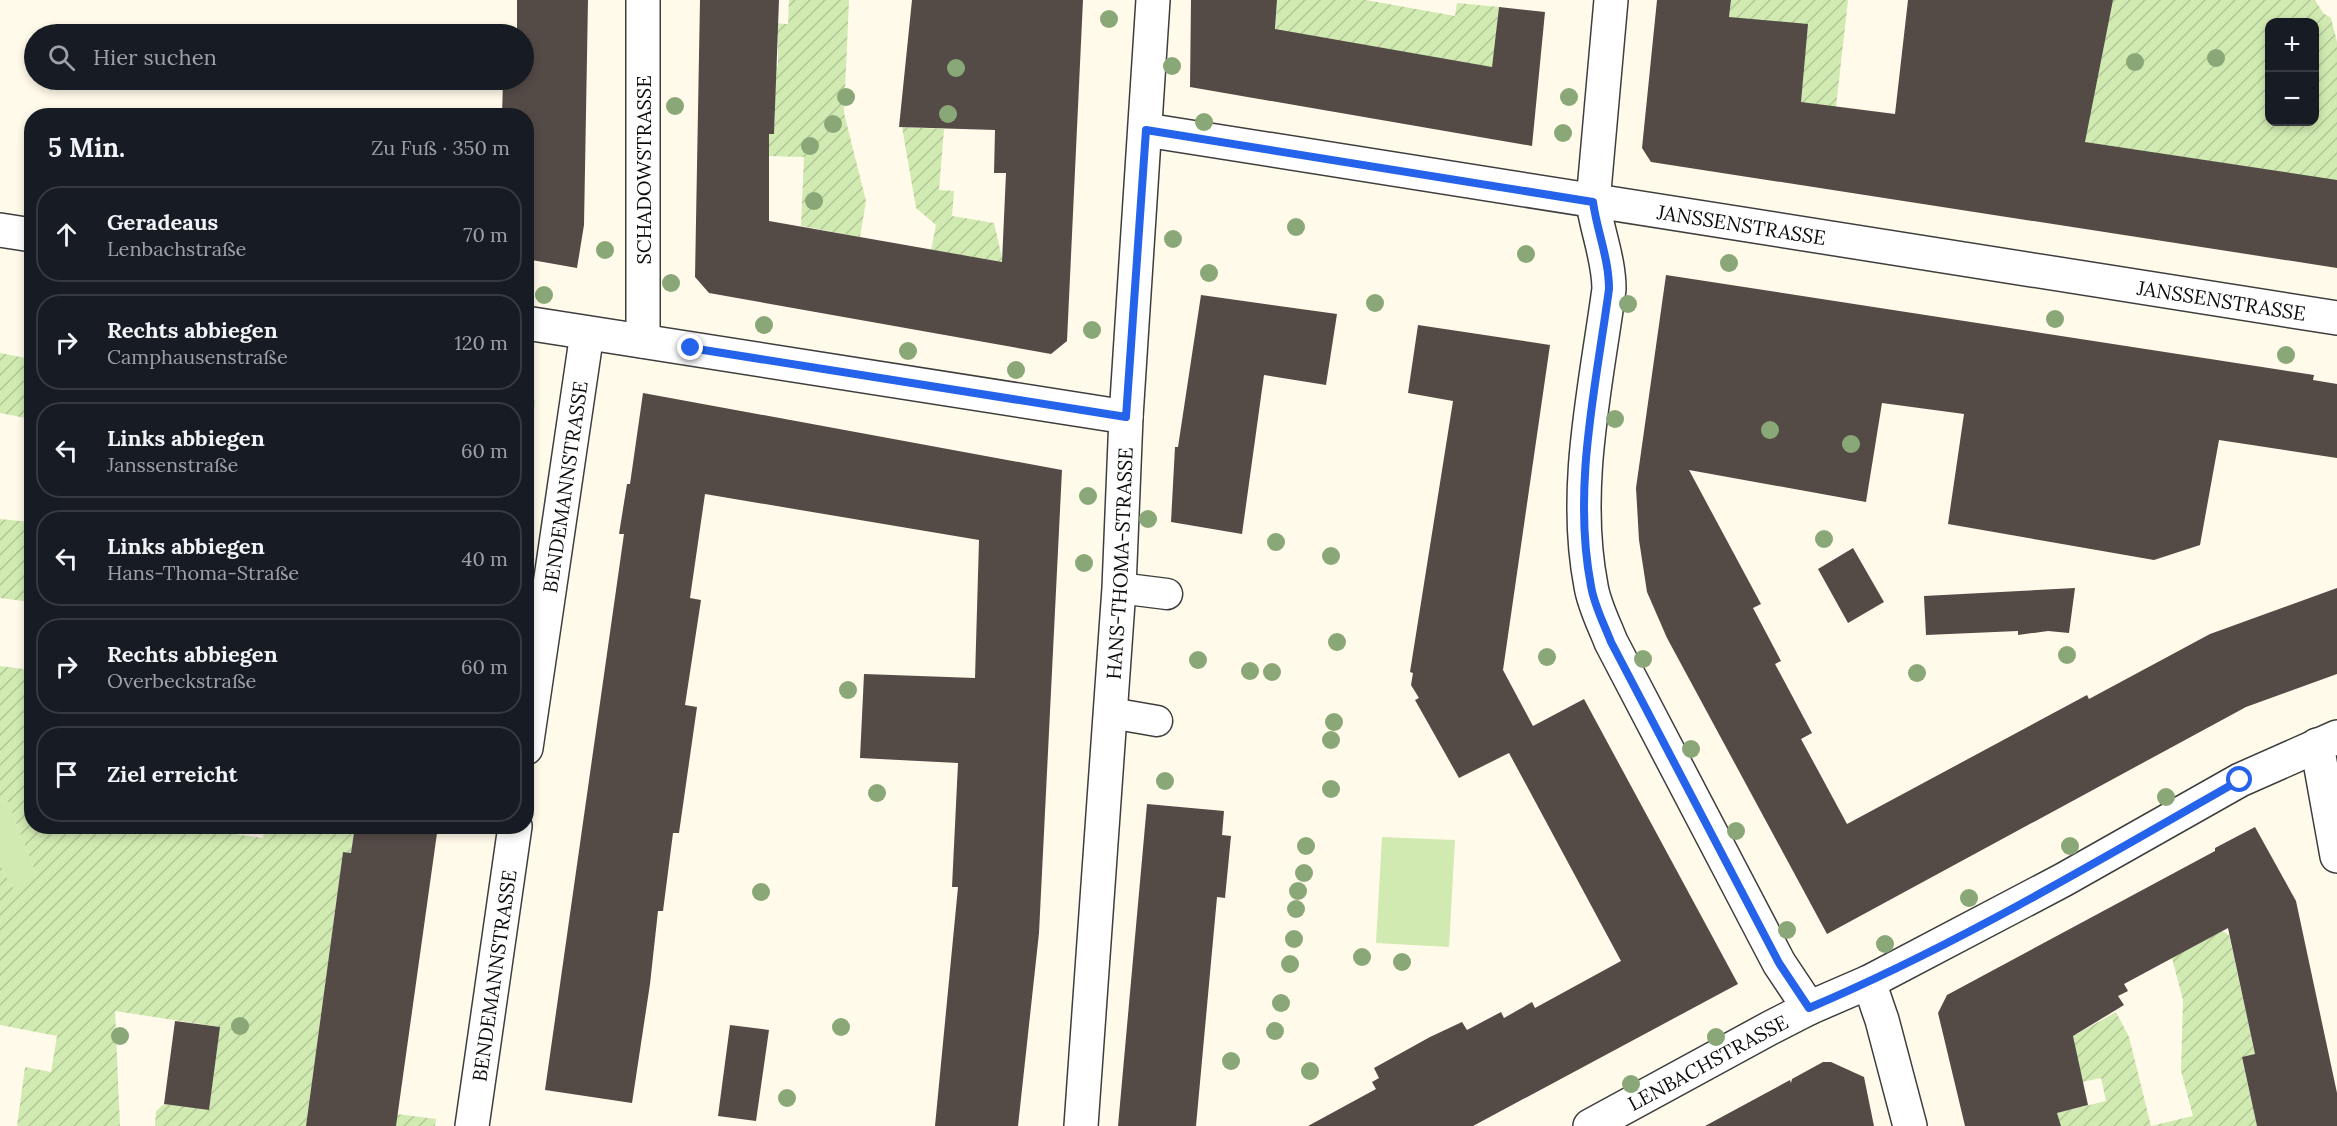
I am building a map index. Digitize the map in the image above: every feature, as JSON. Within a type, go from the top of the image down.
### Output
[{"type":"street","name":"SCHADOWSTRASSE","points":[[643,0],[643,340]]},
{"type":"street","name":"HANS-THOMA-STRASSE","points":[[1081,1126],[1119,588],[1126,417],[1146,130],[1152,0]]},
{"type":"street","points":[[1611,0],[1593,202],[1597,232],[1609,269],[1609,289],[1583,489],[1583,536],[1591,588],[1611,642],[1779,963],[1809,1008]]},
{"type":"street","name":"JANSSENSTRASSE","points":[[1146,130],[2337,318]]},
{"type":"street","points":[[0,230],[24,234]]},
{"type":"street","points":[[534,323],[1126,417]]},
{"type":"street","name":"BENDEMANNSTRASSE","points":[[534,694],[587,333]]},
{"type":"street","points":[[2327,741],[2337,856]]},
{"type":"street","name":"LENBACHSTRASSE","points":[[1590,1126],[1809,1008],[1869,982],[2063,880],[2240,780],[2327,741]]},
{"type":"street","name":"BENDEMANNSTRASSE","points":[[472,1126],[514,834]]},
{"type":"street","points":[[1869,982],[1882,1020],[1910,1126]]},
{"type":"lane","points":[[1119,588],[1167,594]]},
{"type":"lane","points":[[1111,713],[1157,722]]},
{"type":"green space","points":[[789,0],[849,0],[844,113],[866,201],[860,237],[801,226],[804,157],[766,156],[767,133],[774,133],[775,111],[767,101],[770,66],[778,66],[778,35],[771,35],[771,23],[788,24]]},
{"type":"green space","points":[[1277,0],[1366,0],[1455,16],[1457,3],[1499,7],[1492,67],[1275,42]]},
{"type":"green space","points":[[1731,0],[1848,0],[1836,107],[1719,108]]},
{"type":"green space","points":[[2113,0],[2315,0],[2323,13],[2331,18],[2337,42],[2337,186],[2302,176],[2266,170],[2164,155],[2086,148],[2086,141],[2028,133],[2098,74]]},
{"type":"green space","points":[[902,127],[944,129],[939,190],[954,191],[952,216],[994,223],[1003,262],[931,250],[936,225],[916,208]]},
{"type":"green space","points":[[0,353],[24,358],[24,418],[0,413]]},
{"type":"green space","points":[[0,519],[24,521],[24,601],[0,598]]},
{"type":"green space","points":[[0,666],[24,669],[24,834],[234,834],[263,838],[264,834],[354,834],[351,853],[343,852],[306,1126],[155,1126],[156,1111],[164,1104],[209,1109],[220,1027],[115,1011],[120,1126],[17,1126],[25,1067],[51,1072],[57,1036],[0,1025],[0,864],[12,888],[36,874],[8,802],[0,800]]},
{"type":"green space","points":[[0,800],[8,802],[36,874],[12,889],[0,864]]},
{"type":"green space","points":[[1382,837],[1455,840],[1449,947],[1376,943]]},
{"type":"green space","points":[[2222,931],[2229,935],[2255,1054],[2242,1058],[2257,1126],[2151,1126],[2193,1116],[2181,1071],[2183,1000],[2172,958]]},
{"type":"green space","points":[[2116,1012],[2129,1037],[2151,1126],[2061,1126],[2057,1113],[2106,1101],[2101,1078],[2082,1082],[2040,1024],[2074,1029],[2077,1034]]},
{"type":"green space","points":[[397,1114],[436,1119],[435,1126],[396,1126]]},
{"type":"building","points":[[517,0],[588,0],[584,225],[577,268],[534,260],[534,108],[502,108],[503,90],[534,90],[534,24],[517,24]]},
{"type":"building","points":[[700,0],[779,0],[774,134],[769,134],[769,221],[1002,262],[1006,173],[994,173],[995,130],[899,127],[912,0],[1083,0],[1067,341],[1051,354],[709,293],[695,277]]},
{"type":"building","points":[[1191,0],[1277,0],[1275,29],[1492,67],[1499,7],[1545,12],[1532,146],[1190,87]]},
{"type":"building","points":[[1657,0],[1731,0],[1729,17],[1808,24],[1801,102],[1895,114],[1908,0],[2113,0],[2085,142],[2337,180],[2337,268],[1651,162],[1642,148]]},
{"type":"building","points":[[1666,275],[2314,375],[2313,380],[2337,384],[2337,458],[2219,440],[2200,545],[2154,560],[1948,524],[1964,414],[1882,403],[1866,502],[1689,470],[1761,604],[1753,608],[1781,661],[1775,664],[1812,733],[1801,739],[1847,824],[2087,695],[2089,699],[2210,634],[2337,588],[2337,674],[2246,707],[1827,934],[1667,638],[1647,592],[1639,540],[1636,488]]},
{"type":"building","points":[[1201,295],[1337,314],[1326,385],[1264,375],[1242,534],[1171,522],[1175,447],[1178,447]]},
{"type":"building","points":[[1418,325],[1550,345],[1503,670],[1533,726],[1584,699],[1738,984],[1473,1126],[1308,1126],[1376,1089],[1372,1082],[1379,1078],[1374,1068],[1430,1037],[1462,1022],[1467,1030],[1501,1012],[1504,1018],[1532,1002],[1535,1008],[1621,961],[1509,753],[1459,778],[1415,700],[1419,698],[1411,685],[1413,673],[1410,672],[1453,401],[1408,393]]},
{"type":"building","points":[[643,393],[1062,470],[1039,933],[1018,1126],[935,1126],[958,887],[952,887],[958,763],[860,758],[864,674],[975,678],[979,540],[705,494],[690,598],[701,600],[685,705],[697,707],[679,833],[673,833],[663,911],[658,911],[650,984],[632,1103],[545,1090],[624,534],[619,534],[627,484],[630,484]]},
{"type":"building","points":[[1853,548],[1884,602],[1848,623],[1818,569]]},
{"type":"building","points":[[2075,588],[2069,633],[2048,631],[2018,635],[2018,631],[1926,635],[1924,596]]},
{"type":"building","points":[[1147,804],[1224,811],[1222,835],[1231,836],[1225,898],[1217,897],[1196,1126],[1118,1126]]},
{"type":"building","points":[[2255,827],[2296,901],[2337,1093],[2337,1126],[2257,1126],[2242,1057],[2255,1054],[2228,928],[2124,984],[2128,991],[2118,996],[2124,1005],[2073,1036],[2088,1105],[2057,1113],[2061,1126],[1965,1126],[1938,1013],[1947,995],[2215,851],[2215,848]]},
{"type":"building","points":[[354,834],[437,834],[396,1126],[306,1126],[343,852],[351,853]]},
{"type":"building","points":[[175,1021],[220,1027],[209,1110],[164,1104]]},
{"type":"building","points":[[730,1025],[769,1030],[756,1121],[718,1116]]},
{"type":"building","points":[[1823,1062],[1831,1062],[1864,1077],[1874,1126],[1705,1126],[1790,1080],[1791,1083],[1792,1079]]},
{"type":"route","points":[[691,348],[1126,417],[1146,130],[1593,202],[1597,232],[1609,269],[1609,289],[1583,489],[1583,536],[1591,588],[1611,642],[1779,963],[1809,1008],[1869,982],[2063,880],[2240,780]]}]
